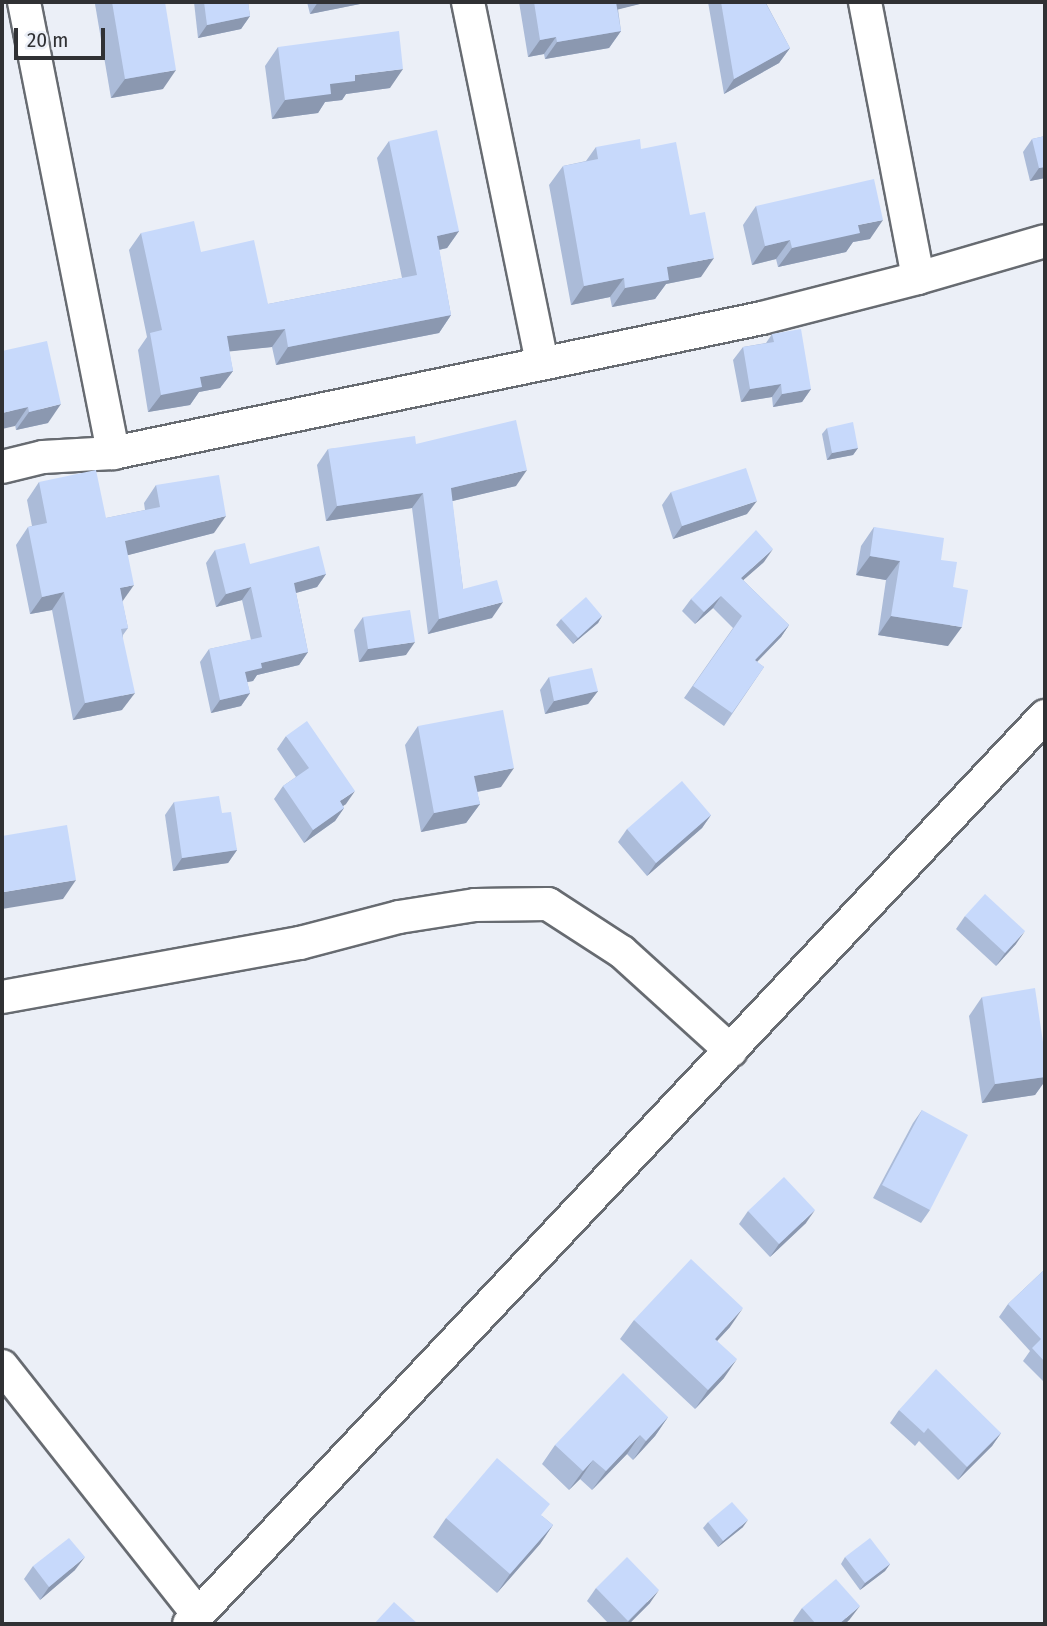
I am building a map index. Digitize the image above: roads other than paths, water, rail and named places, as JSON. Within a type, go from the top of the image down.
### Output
[{"type":"street","points":[[24,2],[113,453]]},
{"type":"street","points":[[468,2],[542,362]]},
{"type":"street","points":[[865,2],[918,278]]},
{"type":"street","points":[[2,467],[43,457],[113,453],[762,318],[918,278],[1045,241]]},
{"type":"street","points":[[2,1366],[193,1619],[1045,716]]},
{"type":"street","points":[[2,997],[300,943],[399,917],[475,905],[548,904],[622,952],[731,1051]]}]
